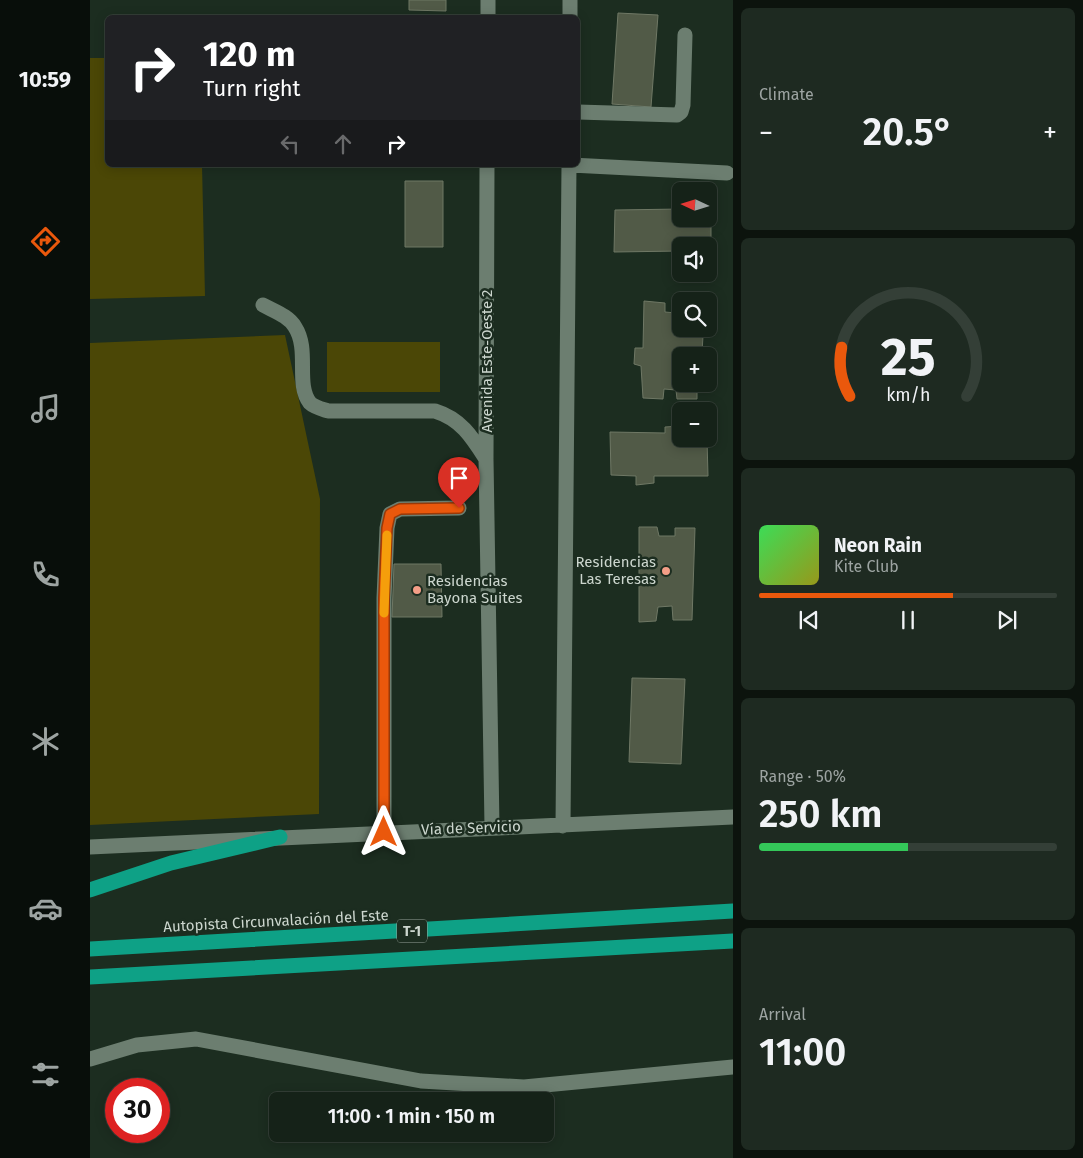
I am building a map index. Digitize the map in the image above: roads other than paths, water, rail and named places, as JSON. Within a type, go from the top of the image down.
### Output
[{"type":"highway","points":[[90,890],[171,864],[280,837]]},
{"type":"highway","name":"Autopista Circunvalación del Este","points":[[90,949],[733,911]]},
{"type":"highway","name":"T-1","points":[[90,977],[733,941]]},
{"type":"street","points":[[488,0],[488,15]]},
{"type":"street","points":[[570,0],[570,15]]},
{"type":"street","points":[[580,112],[677,115],[681,112],[683,106],[685,35]]},
{"type":"street","points":[[580,166],[727,173]]},
{"type":"street","name":"Avenida Este-Oeste 2","points":[[487,167],[486,459],[492,827]]},
{"type":"street","points":[[563,826],[570,167]]},
{"type":"street","points":[[263,305],[284,316],[295,326],[300,337],[304,358],[304,391],[311,404],[328,411],[435,411],[452,416],[486,459]]},
{"type":"street","points":[[384,832],[384,598],[387,528],[390,514],[400,509],[459,508]]},
{"type":"street","name":"Vía de Servicio","points":[[90,846],[733,817]]},
{"type":"street","points":[[90,1059],[137,1045],[196,1039],[421,1081],[524,1087],[733,1067]]},
{"type":"place","name":"Residencias Las Teresas","points":[[666,571]]},
{"type":"place","name":"Residencias Bayona Suites","points":[[417,590]]}]
